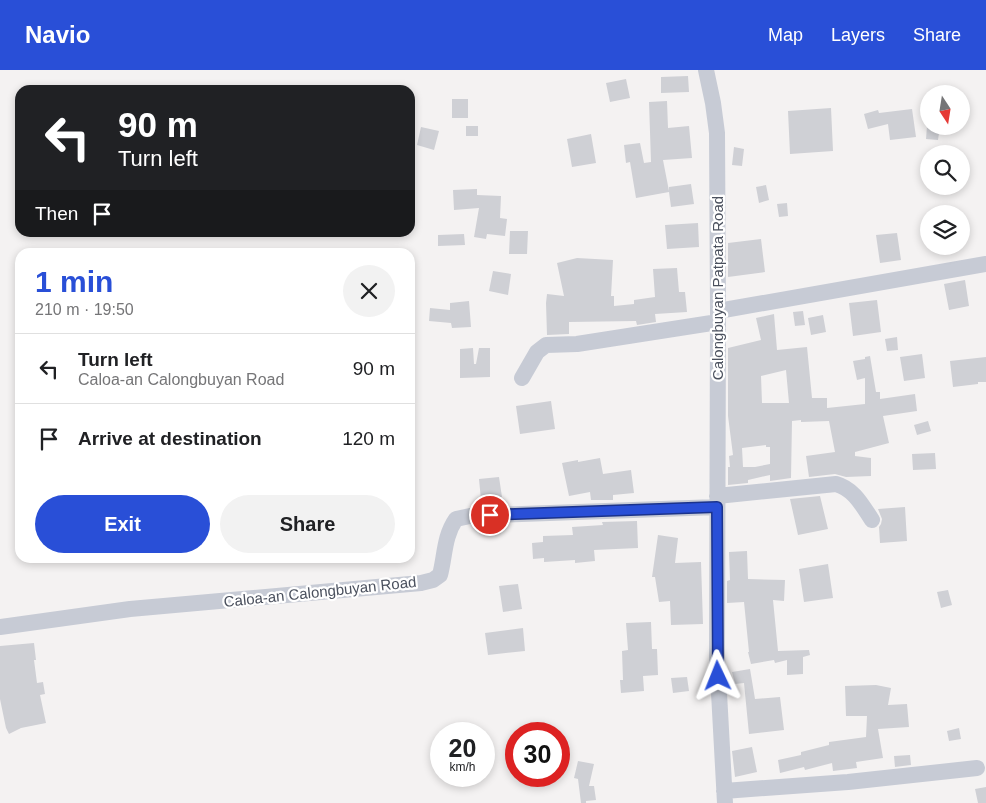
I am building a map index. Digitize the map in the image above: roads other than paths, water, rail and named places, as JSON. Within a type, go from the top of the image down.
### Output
[{"type":"street","name":"Calongbuyan Patpata Road","points":[[706,70],[717,133],[717,656],[724,797]]},
{"type":"street","points":[[522,378],[537,352],[546,345],[578,344],[986,264]]},
{"type":"street","points":[[717,502],[836,484],[844,486],[856,496],[872,520]]},
{"type":"street","name":"Caloa-an Calongbuyan Road","points":[[0,627],[130,609],[421,583],[433,580],[440,575],[446,541],[450,528],[456,519],[470,516],[717,502]]},
{"type":"street","points":[[724,797],[977,768]]}]
